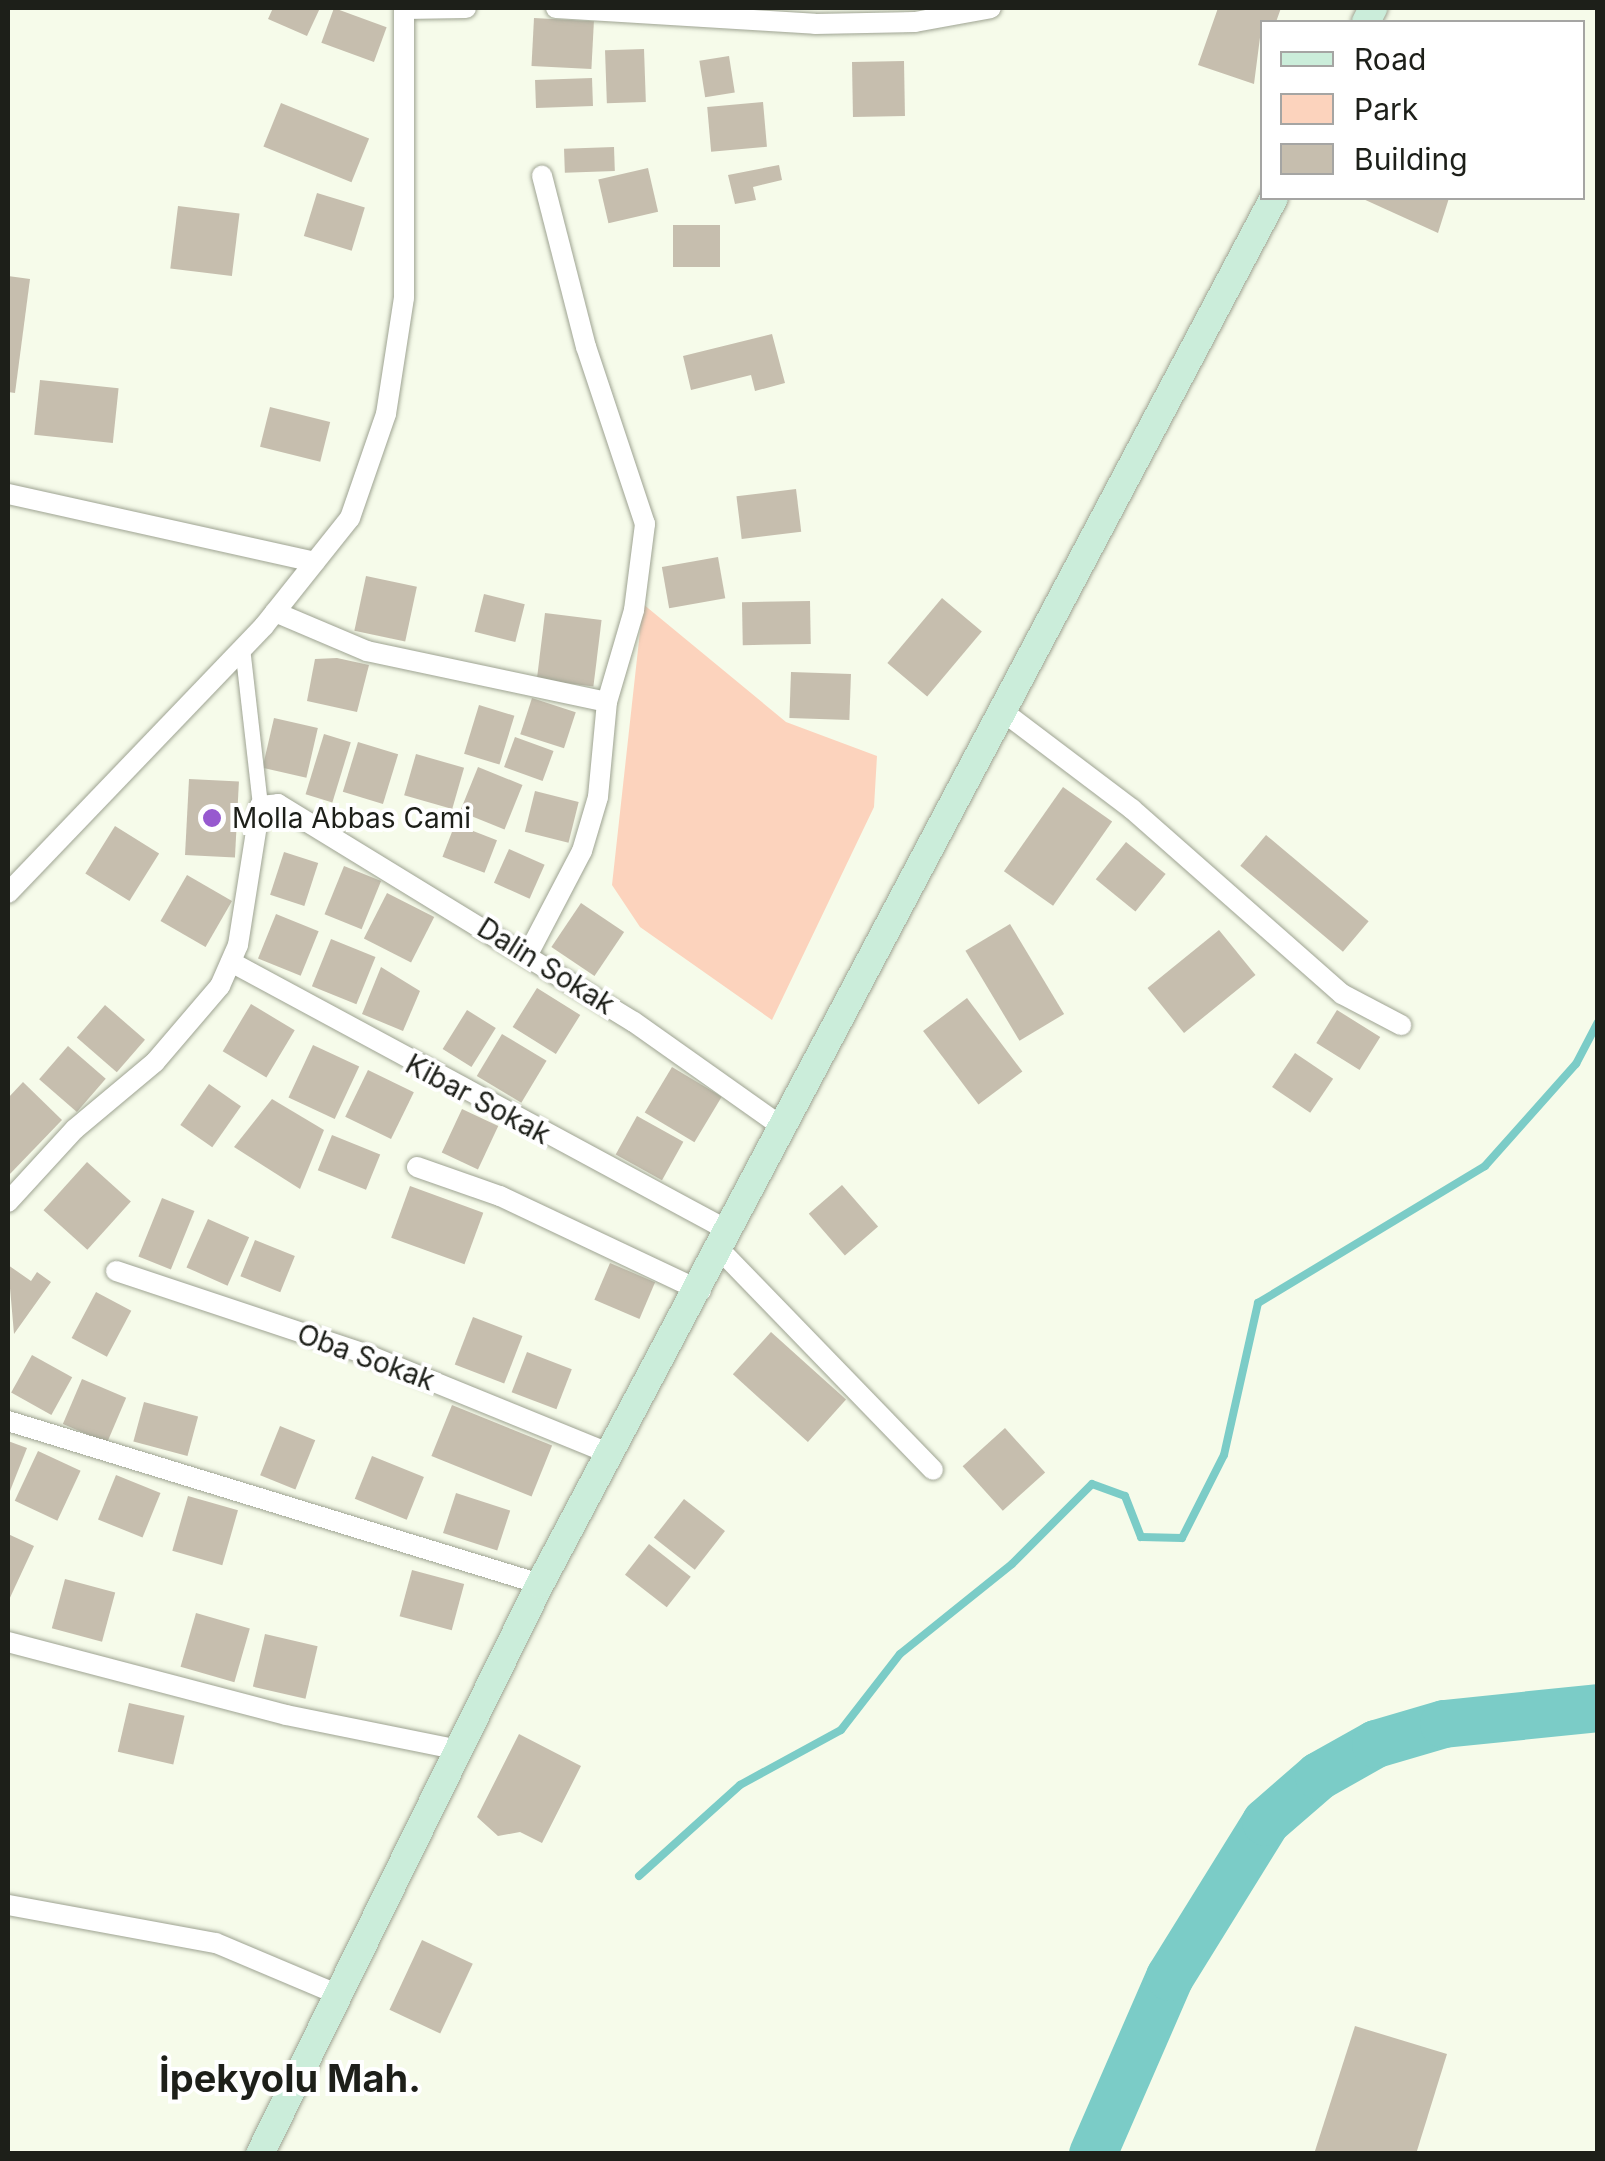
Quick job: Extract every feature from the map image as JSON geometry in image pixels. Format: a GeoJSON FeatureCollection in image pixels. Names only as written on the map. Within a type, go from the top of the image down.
{"type":"FeatureCollection","features":[{"type":"Feature","properties":{"kind":"main road"},"geometry":{"type":"LineString","coordinates":[[258,2154],[540,1584],[701,1291],[1273,200]]}},
{"type":"Feature","properties":{"kind":"street"},"geometry":{"type":"LineString","coordinates":[[8,893],[275,612],[350,518],[392,375],[404,298],[404,8],[466,8]]}},
{"type":"Feature","properties":{"kind":"street"},"geometry":{"type":"LineString","coordinates":[[556,8],[815,24],[915,22],[991,8]]}},
{"type":"Feature","properties":{"kind":"street"},"geometry":{"type":"LineString","coordinates":[[528,956],[582,851],[598,797],[607,702],[634,610],[645,524],[586,347],[542,176]]}},
{"type":"Feature","properties":{"kind":"street"},"geometry":{"type":"LineString","coordinates":[[8,494],[315,562]]}},
{"type":"Feature","properties":{"kind":"street"},"geometry":{"type":"LineString","coordinates":[[275,612],[367,651],[607,702]]}},
{"type":"Feature","properties":{"kind":"street"},"geometry":{"type":"LineString","coordinates":[[8,1202],[75,1129],[155,1062],[230,962],[260,806],[242,648]]}},
{"type":"Feature","properties":{"kind":"street"},"geometry":{"type":"LineString","coordinates":[[1005,713],[1132,810],[1342,994],[1401,1025]]}},
{"type":"Feature","properties":{"kind":"street","name":"Dalin Sokak"},"geometry":{"type":"LineString","coordinates":[[260,806],[278,804],[528,956],[785,1129]]}},
{"type":"Feature","properties":{"kind":"street","name":"Kibar Sokak"},"geometry":{"type":"LineString","coordinates":[[230,962],[725,1240],[933,1470]]}},
{"type":"Feature","properties":{"kind":"street"},"geometry":{"type":"LineString","coordinates":[[417,1167],[500,1196],[701,1291]]}},
{"type":"Feature","properties":{"kind":"street","name":"Oba Sokak"},"geometry":{"type":"LineString","coordinates":[[116,1270],[368,1355],[611,1454]]}},
{"type":"Feature","properties":{"kind":"street"},"geometry":{"type":"LineString","coordinates":[[8,1421],[540,1584]]}},
{"type":"Feature","properties":{"kind":"street"},"geometry":{"type":"LineString","coordinates":[[8,1642],[286,1715],[460,1750]]}},
{"type":"Feature","properties":{"kind":"street"},"geometry":{"type":"LineString","coordinates":[[8,1905],[216,1944],[337,1994]]}},
{"type":"Feature","properties":{"kind":"green space"},"geometry":{"type":"Polygon","coordinates":[[[643,604],[786,722],[877,756],[874,807],[772,1020],[640,927],[612,885],[643,604]]]}},
{"type":"Feature","properties":{"kind":"building"},"geometry":{"type":"Polygon","coordinates":[[[273,8],[320,8],[307,36],[268,19],[273,8]]]}},
{"type":"Feature","properties":{"kind":"building"},"geometry":{"type":"Polygon","coordinates":[[[334,8],[387,27],[374,62],[321,43],[334,8]]]}},
{"type":"Feature","properties":{"kind":"building"},"geometry":{"type":"Polygon","coordinates":[[[1218,8],[1281,8],[1277,20],[1260,20],[1254,84],[1198,65],[1218,8]]]}},
{"type":"Feature","properties":{"kind":"building"},"geometry":{"type":"Polygon","coordinates":[[[534,18],[594,21],[591,69],[531,66],[534,18]]]}},
{"type":"Feature","properties":{"kind":"building"},"geometry":{"type":"Polygon","coordinates":[[[644,49],[646,102],[607,103],[605,50],[644,49]]]}},
{"type":"Feature","properties":{"kind":"building"},"geometry":{"type":"Polygon","coordinates":[[[729,56],[735,93],[705,97],[699,61],[729,56]]]}},
{"type":"Feature","properties":{"kind":"building"},"geometry":{"type":"Polygon","coordinates":[[[904,61],[905,116],[853,117],[852,62],[904,61]]]}},
{"type":"Feature","properties":{"kind":"building"},"geometry":{"type":"Polygon","coordinates":[[[592,78],[593,106],[536,108],[535,80],[592,78]]]}},
{"type":"Feature","properties":{"kind":"building"},"geometry":{"type":"Polygon","coordinates":[[[763,102],[767,147],[711,152],[707,107],[763,102]]]}},
{"type":"Feature","properties":{"kind":"building"},"geometry":{"type":"Polygon","coordinates":[[[281,103],[369,139],[351,182],[263,147],[281,103]]]}},
{"type":"Feature","properties":{"kind":"building"},"geometry":{"type":"Polygon","coordinates":[[[614,147],[615,171],[565,173],[564,149],[614,147]]]}},
{"type":"Feature","properties":{"kind":"building"},"geometry":{"type":"Polygon","coordinates":[[[779,165],[782,180],[753,187],[756,200],[735,204],[728,175],[779,165]]]}},
{"type":"Feature","properties":{"kind":"building"},"geometry":{"type":"Polygon","coordinates":[[[648,168],[658,212],[608,223],[598,179],[648,168]]]}},
{"type":"Feature","properties":{"kind":"building"},"geometry":{"type":"Polygon","coordinates":[[[317,193],[365,208],[352,251],[304,236],[317,193]]]}},
{"type":"Feature","properties":{"kind":"building"},"geometry":{"type":"Polygon","coordinates":[[[1365,200],[1448,200],[1438,233],[1365,200]]]}},
{"type":"Feature","properties":{"kind":"building"},"geometry":{"type":"Polygon","coordinates":[[[178,206],[240,214],[232,276],[170,269],[178,206]]]}},
{"type":"Feature","properties":{"kind":"building"},"geometry":{"type":"Polygon","coordinates":[[[673,225],[720,225],[720,267],[673,267],[673,225]]]}},
{"type":"Feature","properties":{"kind":"building"},"geometry":{"type":"Polygon","coordinates":[[[8,276],[30,279],[15,393],[8,392],[8,276]]]}},
{"type":"Feature","properties":{"kind":"building"},"geometry":{"type":"Polygon","coordinates":[[[772,334],[785,383],[755,391],[751,375],[691,390],[683,356],[772,334]]]}},
{"type":"Feature","properties":{"kind":"building"},"geometry":{"type":"Polygon","coordinates":[[[40,380],[119,388],[113,443],[34,435],[40,380]]]}},
{"type":"Feature","properties":{"kind":"building"},"geometry":{"type":"Polygon","coordinates":[[[270,407],[330,422],[320,462],[260,447],[270,407]]]}},
{"type":"Feature","properties":{"kind":"building"},"geometry":{"type":"Polygon","coordinates":[[[796,489],[801,532],[742,539],[736,496],[796,489]]]}},
{"type":"Feature","properties":{"kind":"building"},"geometry":{"type":"Polygon","coordinates":[[[718,557],[725,598],[669,608],[662,567],[718,557]]]}},
{"type":"Feature","properties":{"kind":"building"},"geometry":{"type":"Polygon","coordinates":[[[366,576],[417,587],[405,642],[354,631],[366,576]]]}},
{"type":"Feature","properties":{"kind":"building"},"geometry":{"type":"Polygon","coordinates":[[[484,594],[525,604],[515,642],[475,632],[484,594]]]}},
{"type":"Feature","properties":{"kind":"building"},"geometry":{"type":"Polygon","coordinates":[[[942,598],[982,631],[927,697],[887,663],[942,598]]]}},
{"type":"Feature","properties":{"kind":"building"},"geometry":{"type":"Polygon","coordinates":[[[810,601],[811,644],[743,645],[742,602],[810,601]]]}},
{"type":"Feature","properties":{"kind":"building"},"geometry":{"type":"Polygon","coordinates":[[[545,613],[602,620],[593,686],[537,680],[545,613]]]}},
{"type":"Feature","properties":{"kind":"building"},"geometry":{"type":"Polygon","coordinates":[[[337,658],[369,665],[357,712],[307,701],[315,659],[337,658]]]}},
{"type":"Feature","properties":{"kind":"building"},"geometry":{"type":"Polygon","coordinates":[[[791,672],[851,674],[849,720],[789,718],[791,672]]]}},
{"type":"Feature","properties":{"kind":"building"},"geometry":{"type":"Polygon","coordinates":[[[532,698],[576,712],[564,748],[520,734],[532,698]]]}},
{"type":"Feature","properties":{"kind":"building"},"geometry":{"type":"Polygon","coordinates":[[[479,705],[514,716],[499,765],[464,754],[479,705]]]}},
{"type":"Feature","properties":{"kind":"building"},"geometry":{"type":"Polygon","coordinates":[[[274,718],[318,728],[306,778],[263,768],[274,718]]]}},
{"type":"Feature","properties":{"kind":"building"},"geometry":{"type":"Polygon","coordinates":[[[324,734],[351,742],[332,802],[306,794],[324,734]]]}},
{"type":"Feature","properties":{"kind":"building"},"geometry":{"type":"Polygon","coordinates":[[[515,737],[554,751],[543,781],[504,767],[515,737]]]}},
{"type":"Feature","properties":{"kind":"building"},"geometry":{"type":"Polygon","coordinates":[[[358,742],[398,754],[383,804],[343,792],[358,742]]]}},
{"type":"Feature","properties":{"kind":"building"},"geometry":{"type":"Polygon","coordinates":[[[416,754],[464,768],[452,809],[404,795],[416,754]]]}},
{"type":"Feature","properties":{"kind":"building"},"geometry":{"type":"Polygon","coordinates":[[[478,767],[523,785],[505,829],[460,812],[478,767]]]}},
{"type":"Feature","properties":{"kind":"building","name":"Molla Abbas Cami"},"geometry":{"type":"Polygon","coordinates":[[[189,779],[239,782],[235,858],[185,855],[189,779]]]}},
{"type":"Feature","properties":{"kind":"building"},"geometry":{"type":"Polygon","coordinates":[[[1063,787],[1112,821],[1053,906],[1004,871],[1063,787]]]}},
{"type":"Feature","properties":{"kind":"building"},"geometry":{"type":"Polygon","coordinates":[[[535,791],[579,802],[569,843],[525,832],[535,791]]]}},
{"type":"Feature","properties":{"kind":"building"},"geometry":{"type":"Polygon","coordinates":[[[455,824],[497,840],[484,873],[442,857],[455,824]]]}},
{"type":"Feature","properties":{"kind":"building"},"geometry":{"type":"Polygon","coordinates":[[[115,826],[159,854],[129,901],[85,873],[115,826]]]}},
{"type":"Feature","properties":{"kind":"building"},"geometry":{"type":"Polygon","coordinates":[[[1266,835],[1369,921],[1343,952],[1240,866],[1266,835]]]}},
{"type":"Feature","properties":{"kind":"building"},"geometry":{"type":"Polygon","coordinates":[[[1126,842],[1166,874],[1135,911],[1096,879],[1126,842]]]}},
{"type":"Feature","properties":{"kind":"building"},"geometry":{"type":"Polygon","coordinates":[[[509,849],[545,865],[530,899],[494,883],[509,849]]]}},
{"type":"Feature","properties":{"kind":"building"},"geometry":{"type":"Polygon","coordinates":[[[284,852],[318,863],[304,906],[270,895],[284,852]]]}},
{"type":"Feature","properties":{"kind":"building"},"geometry":{"type":"Polygon","coordinates":[[[344,866],[381,881],[362,929],[325,914],[344,866]]]}},
{"type":"Feature","properties":{"kind":"building"},"geometry":{"type":"Polygon","coordinates":[[[187,875],[232,901],[206,947],[160,921],[187,875]]]}},
{"type":"Feature","properties":{"kind":"building"},"geometry":{"type":"Polygon","coordinates":[[[387,893],[434,917],[411,963],[364,938],[387,893]]]}},
{"type":"Feature","properties":{"kind":"building"},"geometry":{"type":"Polygon","coordinates":[[[581,903],[624,932],[594,976],[551,947],[581,903]]]}},
{"type":"Feature","properties":{"kind":"building"},"geometry":{"type":"Polygon","coordinates":[[[276,914],[319,931],[301,976],[258,959],[276,914]]]}},
{"type":"Feature","properties":{"kind":"building"},"geometry":{"type":"Polygon","coordinates":[[[1010,924],[1064,1014],[1020,1041],[965,951],[1010,924]]]}},
{"type":"Feature","properties":{"kind":"building"},"geometry":{"type":"Polygon","coordinates":[[[1219,930],[1256,975],[1184,1033],[1148,988],[1219,930]]]}},
{"type":"Feature","properties":{"kind":"building"},"geometry":{"type":"Polygon","coordinates":[[[331,939],[376,957],[356,1004],[312,986],[331,939]]]}},
{"type":"Feature","properties":{"kind":"building"},"geometry":{"type":"Polygon","coordinates":[[[381,967],[420,991],[403,1031],[362,1014],[381,967]]]}},
{"type":"Feature","properties":{"kind":"building"},"geometry":{"type":"Polygon","coordinates":[[[537,988],[580,1015],[556,1054],[513,1027],[537,988]]]}},
{"type":"Feature","properties":{"kind":"building"},"geometry":{"type":"Polygon","coordinates":[[[967,998],[1022,1071],[978,1105],[923,1031],[967,998]]]}},
{"type":"Feature","properties":{"kind":"building"},"geometry":{"type":"Polygon","coordinates":[[[251,1004],[295,1030],[266,1077],[223,1051],[251,1004]]]}},
{"type":"Feature","properties":{"kind":"building"},"geometry":{"type":"Polygon","coordinates":[[[105,1005],[145,1040],[117,1072],[77,1037],[105,1005]]]}},
{"type":"Feature","properties":{"kind":"building"},"geometry":{"type":"Polygon","coordinates":[[[467,1010],[496,1028],[471,1067],[443,1049],[467,1010]]]}},
{"type":"Feature","properties":{"kind":"building"},"geometry":{"type":"Polygon","coordinates":[[[1337,1010],[1380,1037],[1360,1070],[1316,1043],[1337,1010]]]}},
{"type":"Feature","properties":{"kind":"building"},"geometry":{"type":"Polygon","coordinates":[[[502,1034],[547,1061],[521,1103],[477,1076],[502,1034]]]}},
{"type":"Feature","properties":{"kind":"building"},"geometry":{"type":"Polygon","coordinates":[[[313,1045],[359,1067],[335,1119],[288,1098],[313,1045]]]}},
{"type":"Feature","properties":{"kind":"building"},"geometry":{"type":"Polygon","coordinates":[[[68,1046],[106,1079],[77,1112],[39,1079],[68,1046]]]}},
{"type":"Feature","properties":{"kind":"building"},"geometry":{"type":"Polygon","coordinates":[[[1295,1053],[1333,1079],[1310,1113],[1272,1087],[1295,1053]]]}},
{"type":"Feature","properties":{"kind":"building"},"geometry":{"type":"Polygon","coordinates":[[[672,1067],[722,1097],[694,1142],[645,1112],[672,1067]]]}},
{"type":"Feature","properties":{"kind":"building"},"geometry":{"type":"Polygon","coordinates":[[[368,1070],[414,1092],[391,1139],[345,1117],[368,1070]]]}},
{"type":"Feature","properties":{"kind":"building"},"geometry":{"type":"Polygon","coordinates":[[[23,1082],[62,1120],[8,1176],[8,1098],[23,1082]]]}},
{"type":"Feature","properties":{"kind":"building"},"geometry":{"type":"Polygon","coordinates":[[[209,1084],[241,1106],[212,1147],[180,1125],[209,1084]]]}},
{"type":"Feature","properties":{"kind":"building"},"geometry":{"type":"Polygon","coordinates":[[[272,1099],[324,1130],[300,1189],[234,1147],[272,1099]]]}},
{"type":"Feature","properties":{"kind":"building"},"geometry":{"type":"Polygon","coordinates":[[[462,1109],[498,1126],[478,1169],[442,1153],[462,1109]]]}},
{"type":"Feature","properties":{"kind":"building"},"geometry":{"type":"Polygon","coordinates":[[[637,1116],[683,1142],[662,1180],[616,1154],[637,1116]]]}},
{"type":"Feature","properties":{"kind":"building"},"geometry":{"type":"Polygon","coordinates":[[[332,1135],[380,1154],[366,1190],[318,1170],[332,1135]]]}},
{"type":"Feature","properties":{"kind":"building"},"geometry":{"type":"Polygon","coordinates":[[[87,1162],[131,1201],[87,1250],[44,1210],[87,1162]]]}},
{"type":"Feature","properties":{"kind":"building"},"geometry":{"type":"Polygon","coordinates":[[[842,1185],[878,1227],[845,1255],[809,1214],[842,1185]]]}},
{"type":"Feature","properties":{"kind":"building"},"geometry":{"type":"Polygon","coordinates":[[[410,1186],[483,1213],[464,1264],[391,1238],[410,1186]]]}},
{"type":"Feature","properties":{"kind":"building"},"geometry":{"type":"Polygon","coordinates":[[[162,1198],[194,1211],[171,1270],[138,1256],[162,1198]]]}},
{"type":"Feature","properties":{"kind":"building"},"geometry":{"type":"Polygon","coordinates":[[[208,1219],[249,1237],[228,1286],[186,1267],[208,1219]]]}},
{"type":"Feature","properties":{"kind":"building"},"geometry":{"type":"Polygon","coordinates":[[[255,1240],[295,1256],[280,1292],[240,1276],[255,1240]]]}},
{"type":"Feature","properties":{"kind":"building"},"geometry":{"type":"Polygon","coordinates":[[[610,1263],[655,1282],[639,1319],[594,1300],[610,1263]]]}},
{"type":"Feature","properties":{"kind":"building"},"geometry":{"type":"Polygon","coordinates":[[[8,1265],[31,1281],[37,1272],[51,1282],[14,1334],[8,1265]]]}},
{"type":"Feature","properties":{"kind":"building"},"geometry":{"type":"Polygon","coordinates":[[[96,1292],[131,1311],[107,1357],[72,1338],[96,1292]]]}},
{"type":"Feature","properties":{"kind":"building"},"geometry":{"type":"Polygon","coordinates":[[[473,1317],[522,1336],[504,1384],[455,1365],[473,1317]]]}},
{"type":"Feature","properties":{"kind":"building"},"geometry":{"type":"Polygon","coordinates":[[[771,1332],[846,1400],[808,1442],[733,1374],[771,1332]]]}},
{"type":"Feature","properties":{"kind":"building"},"geometry":{"type":"Polygon","coordinates":[[[527,1352],[572,1369],[556,1409],[512,1392],[527,1352]]]}},
{"type":"Feature","properties":{"kind":"building"},"geometry":{"type":"Polygon","coordinates":[[[32,1355],[72,1377],[51,1415],[11,1393],[32,1355]]]}},
{"type":"Feature","properties":{"kind":"building"},"geometry":{"type":"Polygon","coordinates":[[[82,1379],[126,1398],[107,1443],[63,1424],[82,1379]]]}},
{"type":"Feature","properties":{"kind":"building"},"geometry":{"type":"Polygon","coordinates":[[[144,1402],[198,1416],[187,1456],[133,1442],[144,1402]]]}},
{"type":"Feature","properties":{"kind":"building"},"geometry":{"type":"Polygon","coordinates":[[[452,1405],[552,1445],[532,1496],[431,1456],[452,1405]]]}},
{"type":"Feature","properties":{"kind":"building"},"geometry":{"type":"Polygon","coordinates":[[[280,1426],[315,1440],[295,1489],[260,1475],[280,1426]]]}},
{"type":"Feature","properties":{"kind":"building"},"geometry":{"type":"Polygon","coordinates":[[[1005,1428],[1045,1473],[1003,1511],[963,1466],[1005,1428]]]}},
{"type":"Feature","properties":{"kind":"building"},"geometry":{"type":"Polygon","coordinates":[[[8,1441],[27,1448],[8,1496],[8,1441]]]}},
{"type":"Feature","properties":{"kind":"building"},"geometry":{"type":"Polygon","coordinates":[[[38,1451],[81,1471],[57,1521],[15,1501],[38,1451]]]}},
{"type":"Feature","properties":{"kind":"building"},"geometry":{"type":"Polygon","coordinates":[[[372,1456],[424,1477],[407,1520],[355,1499],[372,1456]]]}},
{"type":"Feature","properties":{"kind":"building"},"geometry":{"type":"Polygon","coordinates":[[[116,1475],[161,1493],[143,1537],[98,1520],[116,1475]]]}},
{"type":"Feature","properties":{"kind":"building"},"geometry":{"type":"Polygon","coordinates":[[[456,1493],[510,1511],[497,1551],[443,1533],[456,1493]]]}},
{"type":"Feature","properties":{"kind":"building"},"geometry":{"type":"Polygon","coordinates":[[[188,1496],[238,1510],[222,1565],[172,1551],[188,1496]]]}},
{"type":"Feature","properties":{"kind":"building"},"geometry":{"type":"Polygon","coordinates":[[[684,1499],[725,1531],[695,1570],[654,1538],[684,1499]]]}},
{"type":"Feature","properties":{"kind":"building"},"geometry":{"type":"Polygon","coordinates":[[[8,1534],[34,1546],[8,1602],[8,1534]]]}},
{"type":"Feature","properties":{"kind":"building"},"geometry":{"type":"Polygon","coordinates":[[[649,1544],[691,1577],[667,1607],[625,1575],[649,1544]]]}},
{"type":"Feature","properties":{"kind":"building"},"geometry":{"type":"Polygon","coordinates":[[[412,1570],[464,1584],[452,1630],[400,1616],[412,1570]]]}},
{"type":"Feature","properties":{"kind":"building"},"geometry":{"type":"Polygon","coordinates":[[[65,1579],[115,1592],[102,1642],[52,1628],[65,1579]]]}},
{"type":"Feature","properties":{"kind":"building"},"geometry":{"type":"Polygon","coordinates":[[[196,1613],[250,1628],[234,1682],[181,1667],[196,1613]]]}},
{"type":"Feature","properties":{"kind":"building"},"geometry":{"type":"Polygon","coordinates":[[[265,1634],[318,1646],[305,1699],[253,1687],[265,1634]]]}},
{"type":"Feature","properties":{"kind":"building"},"geometry":{"type":"Polygon","coordinates":[[[129,1703],[185,1716],[173,1765],[118,1752],[129,1703]]]}},
{"type":"Feature","properties":{"kind":"building"},"geometry":{"type":"Polygon","coordinates":[[[519,1734],[581,1766],[542,1843],[520,1832],[498,1836],[477,1817],[519,1734]]]}},
{"type":"Feature","properties":{"kind":"building"},"geometry":{"type":"Polygon","coordinates":[[[422,1940],[473,1964],[440,2033],[389,2010],[422,1940]]]}},
{"type":"Feature","properties":{"kind":"building"},"geometry":{"type":"Polygon","coordinates":[[[1355,2026],[1447,2054],[1416,2154],[1314,2154],[1355,2026]]]}},
{"type":"Feature","properties":{"kind":"waterway"},"geometry":{"type":"LineString","coordinates":[[639,1876],[740,1785],[841,1730],[900,1654],[1012,1564],[1092,1484],[1125,1496],[1141,1537],[1182,1538],[1224,1455],[1258,1303],[1485,1166],[1576,1064],[1598,1022]]}},
{"type":"Feature","properties":{"kind":"waterway"},"geometry":{"type":"LineString","coordinates":[[1093,2154],[1170,1977],[1266,1822],[1319,1776],[1376,1744],[1444,1724],[1598,1708]]}},
{"type":"Feature","properties":{"kind":"place","name":"Molla Abbas Cami"},"geometry":{"type":"Point","coordinates":[212,818]}},
{"type":"Feature","properties":{"kind":"district","name":"İpekyolu Mah."},"geometry":{"type":"Point","coordinates":[290,2079]}}]}
